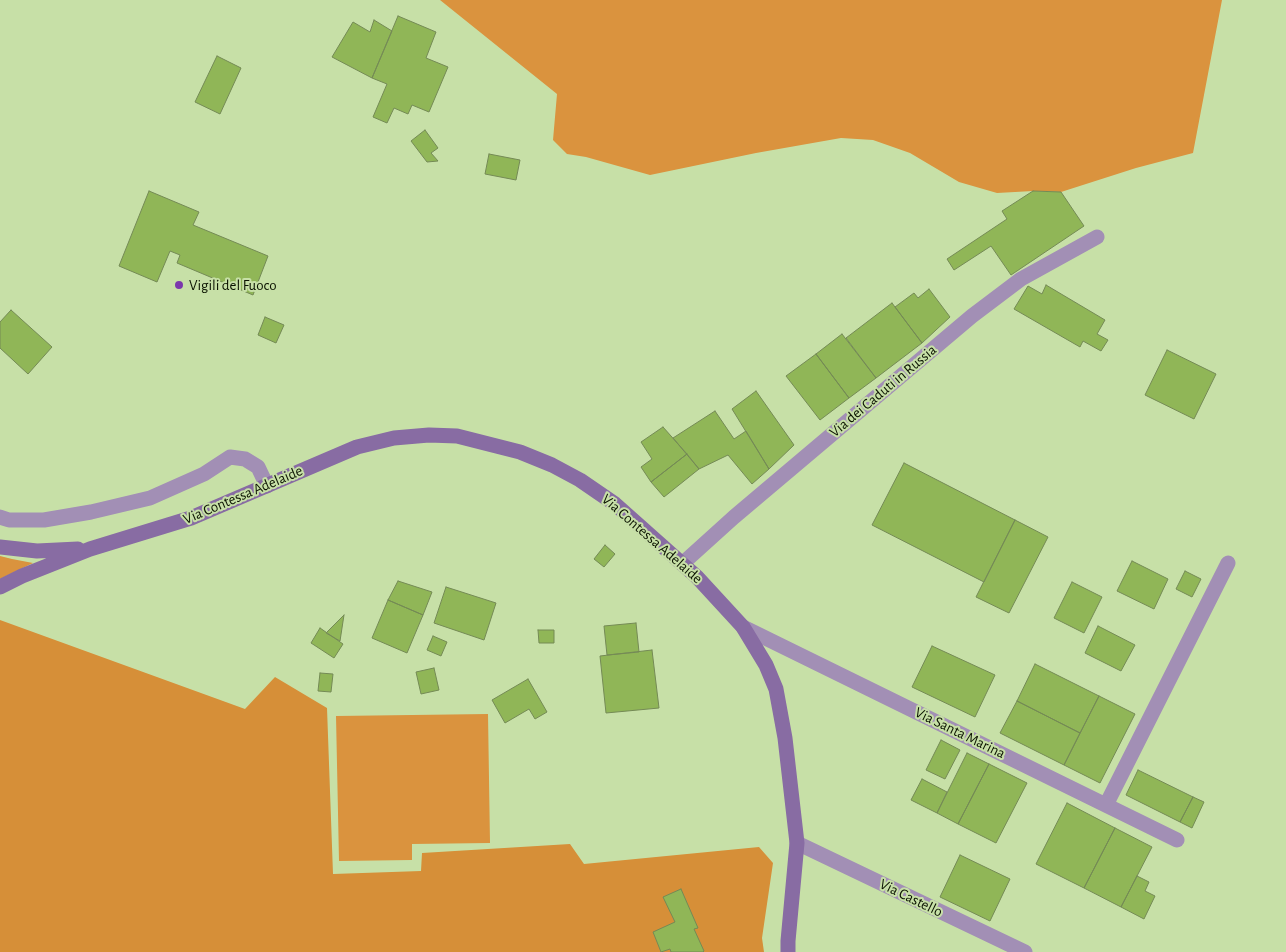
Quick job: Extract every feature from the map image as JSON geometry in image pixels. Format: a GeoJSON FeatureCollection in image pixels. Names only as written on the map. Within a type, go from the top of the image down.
{"type":"FeatureCollection","features":[{"type":"Feature","properties":{"kind":"street","name":"Via dei Caduti in Russia"},"geometry":{"type":"LineString","coordinates":[[682,564],[734,517],[972,316],[1021,279],[1097,237]]}},
{"type":"Feature","properties":{"kind":"street","name":"Via Contessa Adelaide"},"geometry":{"type":"LineString","coordinates":[[90,549],[191,518],[357,447],[394,438],[429,435],[458,436],[520,452],[552,465],[580,480],[615,504],[697,577],[743,627],[766,665],[776,689],[785,738],[797,843],[788,952]]}},
{"type":"Feature","properties":{"kind":"street"},"geometry":{"type":"LineString","coordinates":[[0,517],[9,520],[44,520],[91,512],[150,498],[204,474],[230,457],[245,458],[258,467],[267,486]]}},
{"type":"Feature","properties":{"kind":"street"},"geometry":{"type":"LineString","coordinates":[[0,547],[37,551],[90,549]]}},
{"type":"Feature","properties":{"kind":"street"},"geometry":{"type":"LineString","coordinates":[[0,587],[22,576],[90,549]]}},
{"type":"Feature","properties":{"kind":"street"},"geometry":{"type":"LineString","coordinates":[[1106,805],[1228,563]]}},
{"type":"Feature","properties":{"kind":"street","name":"Via Santa Marina"},"geometry":{"type":"LineString","coordinates":[[743,627],[1177,840]]}},
{"type":"Feature","properties":{"kind":"street","name":"Via Castello"},"geometry":{"type":"LineString","coordinates":[[797,843],[1024,952]]}},
{"type":"Feature","properties":{"kind":"shaded area"},"geometry":{"type":"Polygon","coordinates":[[[440,0],[1222,0],[1193,153],[1136,168],[1061,192],[997,193],[959,182],[910,153],[873,140],[841,138],[650,175],[586,157],[567,154],[553,140],[557,94],[440,0]]]}},
{"type":"Feature","properties":{"kind":"shaded area"},"geometry":{"type":"Polygon","coordinates":[[[0,556],[12,559],[33,563],[0,579],[0,556]]]}},
{"type":"Feature","properties":{"kind":"shaded area"},"geometry":{"type":"Polygon","coordinates":[[[0,620],[245,709],[275,677],[327,708],[333,874],[421,871],[422,853],[570,844],[584,864],[759,847],[773,863],[762,938],[764,952],[0,952],[0,620]]]}},
{"type":"Feature","properties":{"kind":"shaded area"},"geometry":{"type":"Polygon","coordinates":[[[488,714],[490,843],[412,844],[412,860],[339,861],[336,716],[488,714]]]}},
{"type":"Feature","properties":{"kind":"building"},"geometry":{"type":"Polygon","coordinates":[[[398,16],[436,32],[426,58],[448,67],[429,112],[412,105],[408,114],[394,108],[387,123],[373,117],[387,84],[372,78],[398,16]]]}},
{"type":"Feature","properties":{"kind":"building"},"geometry":{"type":"Polygon","coordinates":[[[374,20],[392,31],[372,78],[332,57],[353,22],[370,32],[374,20]]]}},
{"type":"Feature","properties":{"kind":"building"},"geometry":{"type":"Polygon","coordinates":[[[217,56],[241,68],[220,114],[195,102],[217,56]]]}},
{"type":"Feature","properties":{"kind":"building"},"geometry":{"type":"Polygon","coordinates":[[[425,130],[438,148],[431,153],[438,161],[427,162],[411,141],[425,130]]]}},
{"type":"Feature","properties":{"kind":"building"},"geometry":{"type":"Polygon","coordinates":[[[489,154],[520,160],[516,180],[485,174],[489,154]]]}},
{"type":"Feature","properties":{"kind":"building"},"geometry":{"type":"Polygon","coordinates":[[[149,191],[199,212],[193,225],[268,256],[253,295],[177,263],[180,255],[170,251],[157,282],[119,266],[149,191]]]}},
{"type":"Feature","properties":{"kind":"building"},"geometry":{"type":"Polygon","coordinates":[[[1033,191],[1061,192],[1084,226],[1011,275],[991,246],[954,270],[947,259],[1007,219],[1002,211],[1033,191]]]}},
{"type":"Feature","properties":{"kind":"building"},"geometry":{"type":"Polygon","coordinates":[[[1046,285],[1105,320],[1097,334],[1108,340],[1101,351],[1083,341],[1080,347],[1014,309],[1028,286],[1042,294],[1046,285]]]}},
{"type":"Feature","properties":{"kind":"building"},"geometry":{"type":"Polygon","coordinates":[[[929,289],[950,317],[922,343],[895,307],[914,293],[918,298],[929,289]]]}},
{"type":"Feature","properties":{"kind":"building"},"geometry":{"type":"Polygon","coordinates":[[[892,303],[922,343],[876,378],[846,338],[892,303]]]}},
{"type":"Feature","properties":{"kind":"building"},"geometry":{"type":"Polygon","coordinates":[[[11,310],[52,347],[28,374],[0,348],[0,322],[11,310]]]}},
{"type":"Feature","properties":{"kind":"building"},"geometry":{"type":"Polygon","coordinates":[[[265,317],[284,325],[276,343],[258,335],[265,317]]]}},
{"type":"Feature","properties":{"kind":"building"},"geometry":{"type":"Polygon","coordinates":[[[842,334],[876,378],[849,398],[816,354],[842,334]]]}},
{"type":"Feature","properties":{"kind":"building"},"geometry":{"type":"Polygon","coordinates":[[[1167,350],[1216,374],[1194,419],[1145,395],[1167,350]]]}},
{"type":"Feature","properties":{"kind":"building"},"geometry":{"type":"Polygon","coordinates":[[[816,354],[849,398],[820,420],[786,376],[816,354]]]}},
{"type":"Feature","properties":{"kind":"building"},"geometry":{"type":"Polygon","coordinates":[[[756,391],[794,445],[769,469],[732,409],[756,391]]]}},
{"type":"Feature","properties":{"kind":"building"},"geometry":{"type":"Polygon","coordinates":[[[715,411],[734,439],[746,431],[769,469],[752,484],[728,455],[699,469],[673,438],[715,411]]]}},
{"type":"Feature","properties":{"kind":"building"},"geometry":{"type":"Polygon","coordinates":[[[663,427],[687,454],[651,482],[641,467],[652,459],[641,442],[663,427]]]}},
{"type":"Feature","properties":{"kind":"building"},"geometry":{"type":"Polygon","coordinates":[[[687,454],[699,469],[664,497],[651,482],[687,454]]]}},
{"type":"Feature","properties":{"kind":"building"},"geometry":{"type":"Polygon","coordinates":[[[904,463],[1015,520],[984,582],[872,525],[904,463]]]}},
{"type":"Feature","properties":{"kind":"building"},"geometry":{"type":"Polygon","coordinates":[[[1015,520],[1048,537],[1009,613],[976,597],[1015,520]]]}},
{"type":"Feature","properties":{"kind":"building"},"geometry":{"type":"Polygon","coordinates":[[[605,545],[615,554],[604,567],[594,559],[605,545]]]}},
{"type":"Feature","properties":{"kind":"building"},"geometry":{"type":"Polygon","coordinates":[[[1132,561],[1168,579],[1154,609],[1117,591],[1132,561]]]}},
{"type":"Feature","properties":{"kind":"building"},"geometry":{"type":"Polygon","coordinates":[[[1185,571],[1201,579],[1192,597],[1176,589],[1185,571]]]}},
{"type":"Feature","properties":{"kind":"building"},"geometry":{"type":"Polygon","coordinates":[[[398,581],[432,592],[423,615],[388,600],[398,581]]]}},
{"type":"Feature","properties":{"kind":"building"},"geometry":{"type":"Polygon","coordinates":[[[1072,582],[1102,597],[1084,633],[1054,618],[1072,582]]]}},
{"type":"Feature","properties":{"kind":"building"},"geometry":{"type":"Polygon","coordinates":[[[446,587],[496,603],[484,640],[434,623],[446,587]]]}},
{"type":"Feature","properties":{"kind":"building"},"geometry":{"type":"Polygon","coordinates":[[[388,600],[423,615],[407,653],[372,638],[388,600]]]}},
{"type":"Feature","properties":{"kind":"building"},"geometry":{"type":"Polygon","coordinates":[[[344,615],[340,641],[326,633],[344,615]]]}},
{"type":"Feature","properties":{"kind":"building"},"geometry":{"type":"Polygon","coordinates":[[[636,623],[639,652],[607,655],[604,626],[636,623]]]}},
{"type":"Feature","properties":{"kind":"building"},"geometry":{"type":"Polygon","coordinates":[[[1098,626],[1135,645],[1121,671],[1085,653],[1098,626]]]}},
{"type":"Feature","properties":{"kind":"building"},"geometry":{"type":"Polygon","coordinates":[[[320,628],[343,644],[334,658],[311,643],[320,628]]]}},
{"type":"Feature","properties":{"kind":"building"},"geometry":{"type":"Polygon","coordinates":[[[538,630],[554,630],[554,643],[539,643],[538,630]]]}},
{"type":"Feature","properties":{"kind":"building"},"geometry":{"type":"Polygon","coordinates":[[[433,636],[447,642],[441,656],[427,650],[433,636]]]}},
{"type":"Feature","properties":{"kind":"building"},"geometry":{"type":"Polygon","coordinates":[[[932,646],[995,675],[975,717],[912,687],[932,646]]]}},
{"type":"Feature","properties":{"kind":"building"},"geometry":{"type":"Polygon","coordinates":[[[652,650],[659,708],[606,713],[600,656],[652,650]]]}},
{"type":"Feature","properties":{"kind":"building"},"geometry":{"type":"Polygon","coordinates":[[[1035,664],[1099,696],[1080,733],[1017,701],[1035,664]]]}},
{"type":"Feature","properties":{"kind":"building"},"geometry":{"type":"Polygon","coordinates":[[[434,668],[439,690],[421,694],[416,672],[434,668]]]}},
{"type":"Feature","properties":{"kind":"building"},"geometry":{"type":"Polygon","coordinates":[[[320,673],[333,674],[331,692],[318,691],[320,673]]]}},
{"type":"Feature","properties":{"kind":"building"},"geometry":{"type":"Polygon","coordinates":[[[528,679],[547,712],[535,719],[529,709],[505,723],[492,700],[528,679]]]}},
{"type":"Feature","properties":{"kind":"building"},"geometry":{"type":"Polygon","coordinates":[[[1099,696],[1135,714],[1100,783],[1064,765],[1099,696]]]}},
{"type":"Feature","properties":{"kind":"building"},"geometry":{"type":"Polygon","coordinates":[[[1017,701],[1080,733],[1064,765],[1000,733],[1017,701]]]}},
{"type":"Feature","properties":{"kind":"building"},"geometry":{"type":"Polygon","coordinates":[[[941,740],[960,750],[945,779],[926,770],[941,740]]]}},
{"type":"Feature","properties":{"kind":"building"},"geometry":{"type":"Polygon","coordinates":[[[967,753],[989,764],[958,824],[937,813],[967,753]]]}},
{"type":"Feature","properties":{"kind":"building"},"geometry":{"type":"Polygon","coordinates":[[[989,764],[1027,783],[996,843],[958,824],[989,764]]]}},
{"type":"Feature","properties":{"kind":"building"},"geometry":{"type":"Polygon","coordinates":[[[1138,770],[1193,797],[1180,822],[1126,795],[1138,770]]]}},
{"type":"Feature","properties":{"kind":"building"},"geometry":{"type":"Polygon","coordinates":[[[922,779],[947,792],[937,813],[911,800],[922,779]]]}},
{"type":"Feature","properties":{"kind":"building"},"geometry":{"type":"Polygon","coordinates":[[[1193,797],[1204,802],[1192,828],[1180,822],[1193,797]]]}},
{"type":"Feature","properties":{"kind":"building"},"geometry":{"type":"Polygon","coordinates":[[[1067,803],[1115,828],[1084,888],[1036,864],[1067,803]]]}},
{"type":"Feature","properties":{"kind":"building"},"geometry":{"type":"Polygon","coordinates":[[[1115,828],[1152,847],[1121,907],[1084,888],[1115,828]]]}},
{"type":"Feature","properties":{"kind":"building"},"geometry":{"type":"Polygon","coordinates":[[[960,855],[1010,879],[990,921],[940,897],[960,855]]]}},
{"type":"Feature","properties":{"kind":"building"},"geometry":{"type":"Polygon","coordinates":[[[1137,876],[1149,882],[1145,891],[1155,896],[1144,919],[1121,907],[1137,876]]]}},
{"type":"Feature","properties":{"kind":"building"},"geometry":{"type":"Polygon","coordinates":[[[681,889],[698,928],[694,929],[703,952],[671,952],[670,949],[661,952],[653,932],[675,922],[663,897],[681,889]]]}},
{"type":"Feature","properties":{"kind":"place","name":"Vigili del Fuoco"},"geometry":{"type":"Point","coordinates":[179,285]}}]}
